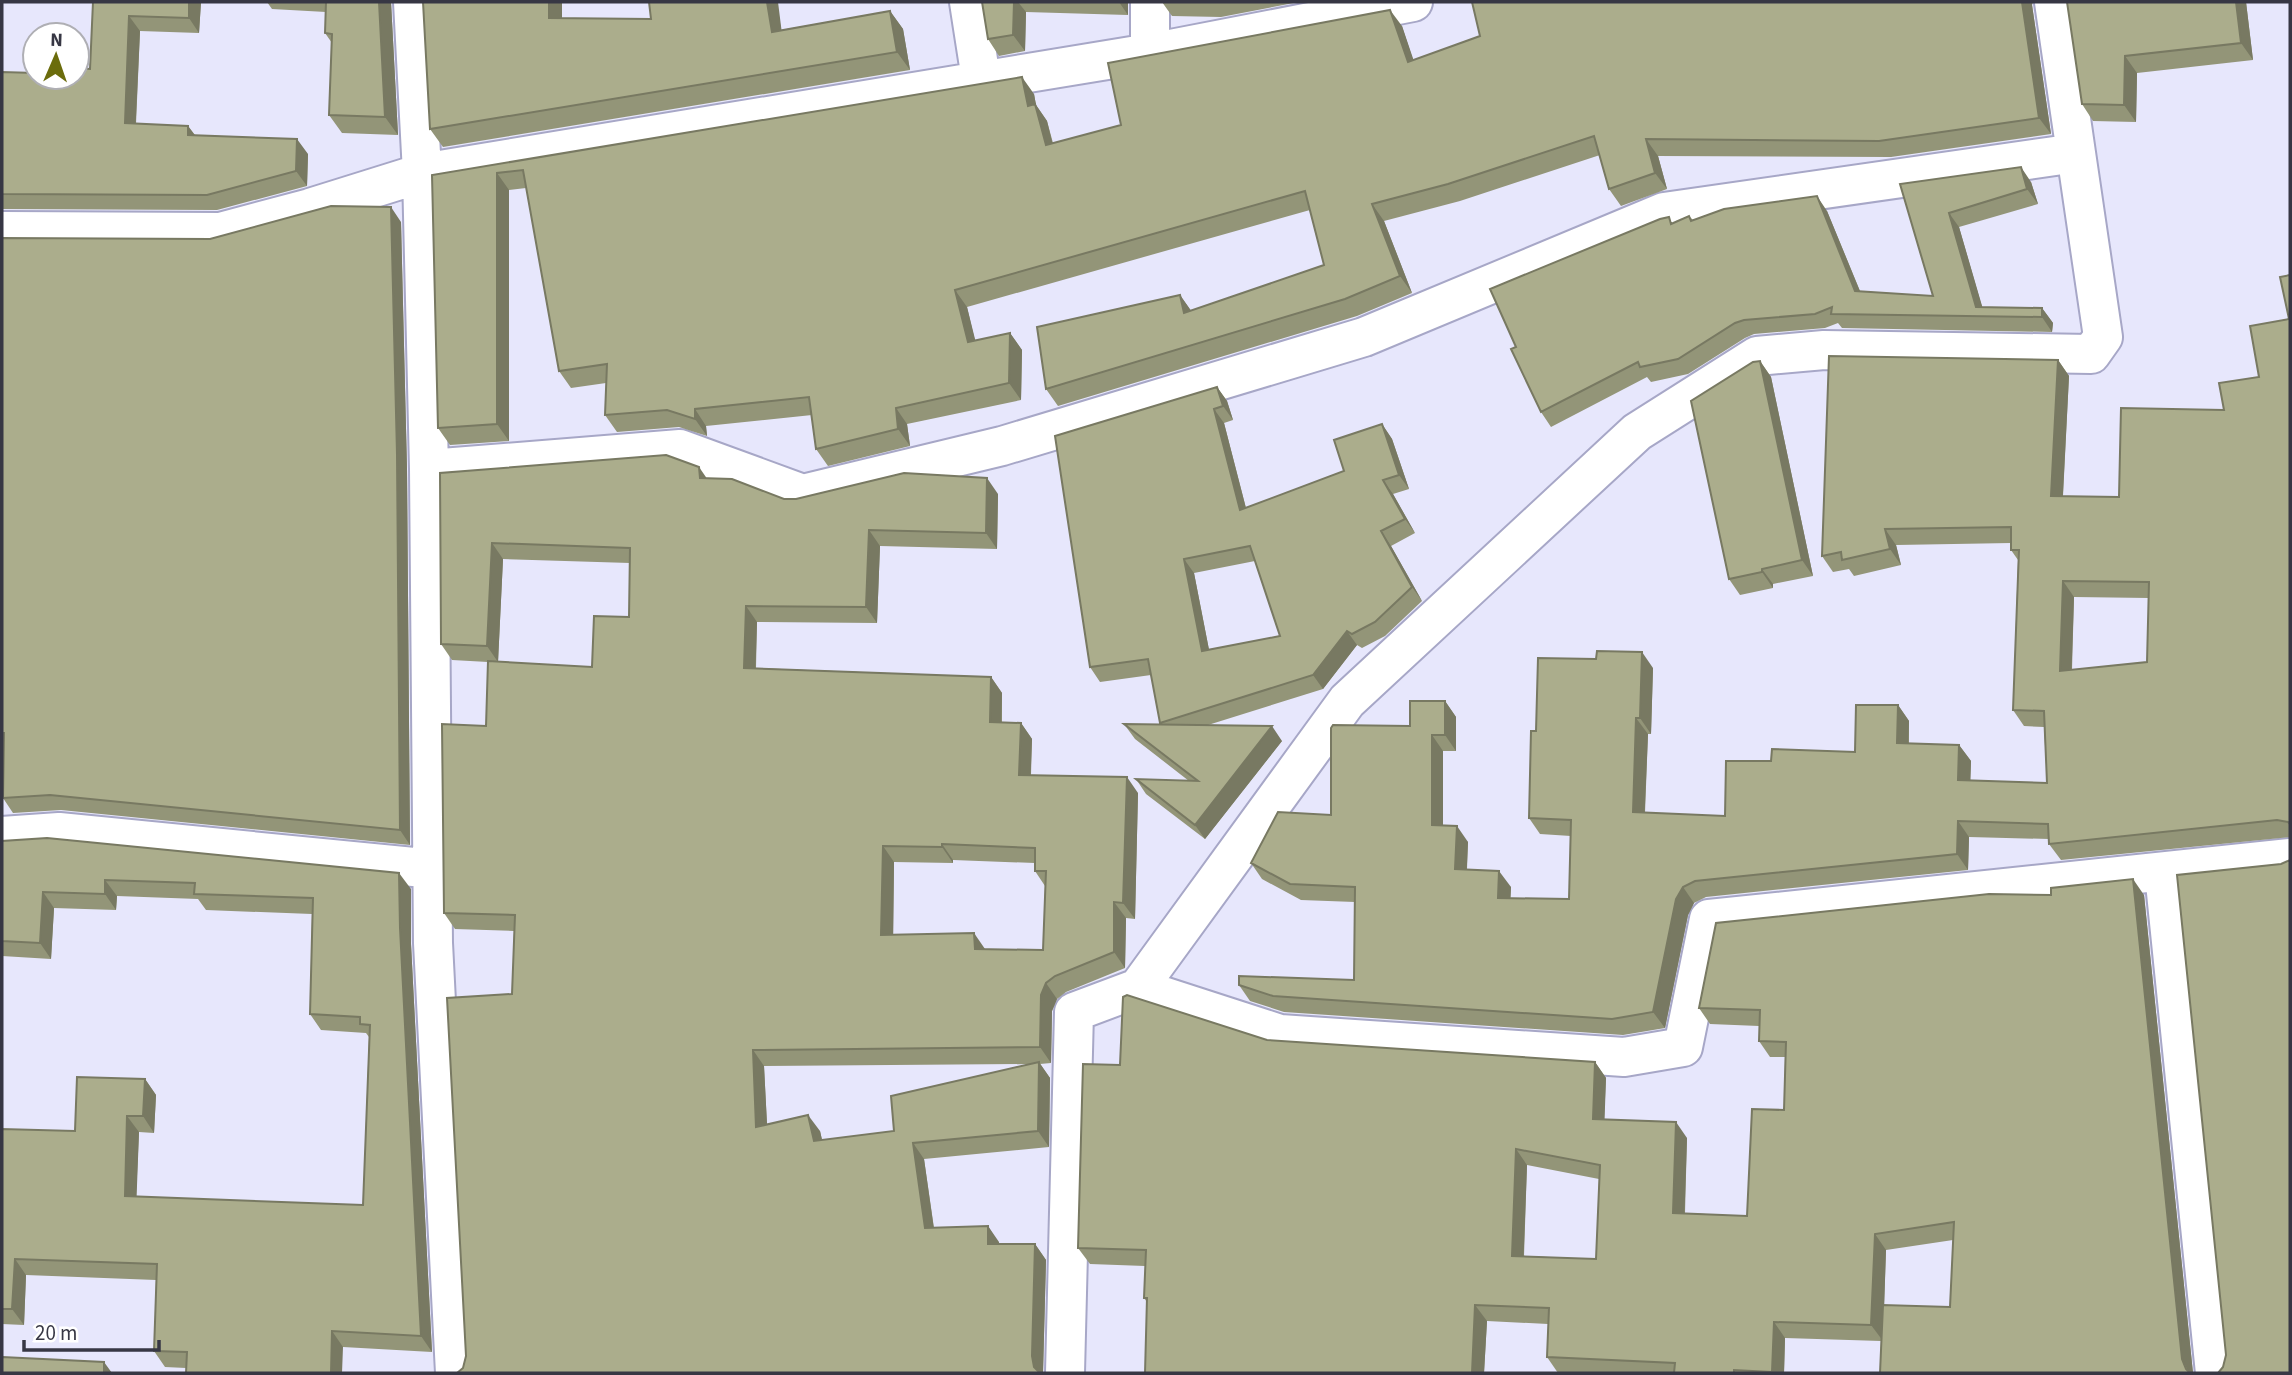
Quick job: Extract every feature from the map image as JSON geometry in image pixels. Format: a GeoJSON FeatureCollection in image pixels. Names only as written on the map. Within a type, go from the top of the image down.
{"type":"FeatureCollection","features":[{"type":"Feature","properties":{"kind":"street"},"geometry":{"type":"LineString","coordinates":[[413,2],[422,173],[429,469],[433,943],[455,1373]]}},
{"type":"Feature","properties":{"kind":"street"},"geometry":{"type":"LineString","coordinates":[[969,2],[981,79]]}},
{"type":"Feature","properties":{"kind":"street"},"geometry":{"type":"LineString","coordinates":[[1150,2],[1150,53]]}},
{"type":"Feature","properties":{"kind":"street"},"geometry":{"type":"LineString","coordinates":[[2,230],[220,232],[310,208],[422,173],[1150,53],[1413,2]]}},
{"type":"Feature","properties":{"kind":"street"},"geometry":{"type":"LineString","coordinates":[[1065,1373],[1074,1012],[1138,988],[1348,701],[1637,432],[1756,356],[1824,350],[2091,354],[2102,337],[2054,2]]}},
{"type":"Feature","properties":{"kind":"street"},"geometry":{"type":"LineString","coordinates":[[429,469],[680,449],[803,495],[1002,446],[1364,337],[1664,212],[2076,153]]}},
{"type":"Feature","properties":{"kind":"street"},"geometry":{"type":"LineString","coordinates":[[2,836],[60,832],[434,869]]}},
{"type":"Feature","properties":{"kind":"street"},"geometry":{"type":"LineString","coordinates":[[1138,988],[1280,1034],[1624,1057],[1683,1047],[1709,919],[2290,858]]}},
{"type":"Feature","properties":{"kind":"street"},"geometry":{"type":"LineString","coordinates":[[2164,873],[2216,1373]]}},
{"type":"Feature","properties":{"kind":"building"},"geometry":{"type":"Polygon","coordinates":[[[93,2],[189,2],[189,18],[129,16],[125,123],[188,126],[188,135],[297,139],[296,171],[207,195],[2,194],[2,72],[21,73],[21,91],[91,91],[93,2]]]}},
{"type":"Feature","properties":{"kind":"building"},"geometry":{"type":"Polygon","coordinates":[[[326,2],[379,2],[385,117],[329,115],[332,34],[325,33],[326,2]]]}},
{"type":"Feature","properties":{"kind":"building"},"geometry":{"type":"Polygon","coordinates":[[[423,2],[549,2],[549,18],[651,19],[649,2],[767,2],[772,32],[890,11],[897,52],[430,129],[423,2]]]}},
{"type":"Feature","properties":{"kind":"building"},"geometry":{"type":"Polygon","coordinates":[[[982,2],[1014,2],[1013,35],[988,39],[982,2]]]}},
{"type":"Feature","properties":{"kind":"building"},"geometry":{"type":"Polygon","coordinates":[[[1472,2],[2022,2],[2039,118],[1879,141],[1646,139],[1655,173],[1609,189],[1594,136],[1448,184],[1372,204],[1400,276],[1345,299],[1046,389],[1037,327],[1180,295],[1184,313],[1324,265],[1305,191],[955,290],[968,342],[1010,333],[1009,383],[896,408],[898,429],[816,449],[809,397],[695,409],[695,419],[667,410],[605,415],[607,364],[559,371],[523,170],[497,173],[497,424],[438,428],[432,175],[1022,77],[1028,106],[1035,104],[1046,145],[1121,125],[1108,63],[1390,10],[1408,62],[1480,36],[1472,2]]]}},
{"type":"Feature","properties":{"kind":"building"},"geometry":{"type":"Polygon","coordinates":[[[2067,2],[2236,2],[2241,43],[2125,56],[2124,105],[2082,104],[2067,2]]]}},
{"type":"Feature","properties":{"kind":"building"},"geometry":{"type":"Polygon","coordinates":[[[2021,167],[2027,189],[1949,213],[1976,307],[2042,308],[2042,317],[1831,314],[1832,307],[1815,314],[1744,320],[1678,359],[1640,367],[1638,362],[1541,412],[1511,349],[1516,347],[1490,289],[1660,219],[1669,217],[1671,224],[1689,216],[1691,221],[1724,209],[1817,196],[1855,291],[1933,296],[1900,184],[2021,167]]]}},
{"type":"Feature","properties":{"kind":"building"},"geometry":{"type":"Polygon","coordinates":[[[331,206],[391,207],[397,454],[400,830],[50,795],[3,798],[2,238],[210,239],[331,206]]]}},
{"type":"Feature","properties":{"kind":"building"},"geometry":{"type":"Polygon","coordinates":[[[2290,275],[2290,824],[2277,820],[2049,844],[2048,824],[1958,821],[1957,854],[1695,881],[1683,887],[1676,899],[1653,1012],[1612,1019],[1273,996],[1239,985],[1239,976],[1354,980],[1355,887],[1290,884],[1251,863],[1278,812],[1331,815],[1333,725],[1410,726],[1410,701],[1445,701],[1445,735],[1432,735],[1432,825],[1457,826],[1455,869],[1499,871],[1498,898],[1569,899],[1571,820],[1529,818],[1531,731],[1536,731],[1538,658],[1596,659],[1597,651],[1642,652],[1640,718],[1636,718],[1633,812],[1725,816],[1726,761],[1771,761],[1772,749],[1855,752],[1856,705],[1898,705],[1897,743],[1959,745],[1958,780],[2047,783],[2044,711],[2013,710],[2019,550],[2011,550],[2011,527],[1885,529],[1890,549],[1842,560],[1841,552],[1822,556],[1829,356],[2058,360],[2051,496],[2119,497],[2121,408],[2224,410],[2219,383],[2259,377],[2250,326],[2289,319],[2280,277],[2290,275]],[[2063,581],[2060,671],[2147,662],[2149,582],[2063,581]]]}},
{"type":"Feature","properties":{"kind":"building"},"geometry":{"type":"Polygon","coordinates":[[[1760,361],[1802,560],[1729,579],[1691,401],[1753,362],[1760,361]]]}},
{"type":"Feature","properties":{"kind":"building"},"geometry":{"type":"Polygon","coordinates":[[[1217,387],[1223,406],[1214,409],[1240,510],[1344,471],[1334,440],[1382,424],[1399,475],[1383,480],[1405,519],[1381,531],[1412,587],[1375,622],[1352,634],[1347,631],[1313,675],[1160,723],[1148,659],[1090,667],[1055,436],[1217,387]],[[1250,546],[1184,559],[1202,651],[1280,636],[1250,546]]]}},
{"type":"Feature","properties":{"kind":"building"},"geometry":{"type":"Polygon","coordinates":[[[666,455],[699,467],[700,478],[732,479],[784,499],[796,499],[904,473],[987,478],[986,533],[869,530],[866,607],[746,606],[744,668],[991,677],[990,722],[1021,723],[1019,775],[1127,777],[1123,903],[1114,902],[1114,952],[1055,976],[1046,983],[1041,995],[1040,1047],[753,1050],[756,1127],[808,1115],[814,1141],[894,1131],[891,1096],[1039,1062],[1038,1131],[913,1143],[925,1228],[988,1226],[988,1244],[1035,1244],[1032,1356],[1034,1367],[1040,1373],[457,1373],[463,1368],[466,1356],[447,998],[512,994],[515,915],[444,913],[442,724],[486,726],[488,661],[592,667],[594,616],[629,617],[630,548],[492,543],[487,646],[441,644],[440,473],[666,455]],[[942,844],[942,847],[883,846],[881,935],[974,933],[975,949],[1043,950],[1046,871],[1035,871],[1035,848],[942,844]]]}},
{"type":"Feature","properties":{"kind":"building"},"geometry":{"type":"Polygon","coordinates":[[[1124,724],[1272,726],[1195,825],[1136,779],[1198,781],[1124,724]]]}},
{"type":"Feature","properties":{"kind":"building"},"geometry":{"type":"Polygon","coordinates":[[[47,838],[399,873],[421,1336],[332,1331],[331,1373],[186,1373],[187,1352],[154,1351],[157,1264],[15,1259],[12,1309],[2,1309],[2,1129],[75,1131],[77,1077],[145,1079],[143,1116],[127,1116],[125,1196],[363,1205],[370,1025],[360,1024],[360,1017],[310,1014],[313,898],[194,894],[195,883],[105,880],[105,894],[43,892],[40,943],[2,941],[2,841],[47,838]]]}},
{"type":"Feature","properties":{"kind":"building"},"geometry":{"type":"Polygon","coordinates":[[[2290,860],[2290,1373],[2218,1373],[2223,1367],[2226,1355],[2177,875],[2281,864],[2290,860]]]}},
{"type":"Feature","properties":{"kind":"building"},"geometry":{"type":"Polygon","coordinates":[[[2133,879],[2182,1359],[2190,1373],[1880,1373],[1883,1305],[1950,1307],[1954,1222],[1875,1234],[1871,1325],[1774,1322],[1772,1372],[1734,1370],[1734,1373],[1674,1373],[1675,1363],[1547,1357],[1549,1308],[1475,1305],[1472,1373],[1145,1373],[1146,1250],[1078,1248],[1083,1064],[1120,1065],[1123,997],[1127,995],[1267,1040],[1595,1062],[1593,1119],[1676,1122],[1673,1213],[1747,1216],[1752,1109],[1784,1110],[1786,1042],[1759,1041],[1760,1010],[1699,1008],[1716,923],[1989,894],[2051,895],[2051,888],[2133,879]],[[1516,1149],[1512,1256],[1596,1259],[1600,1165],[1516,1149]]]}},
{"type":"Feature","properties":{"kind":"building"},"geometry":{"type":"Polygon","coordinates":[[[2,1357],[104,1362],[104,1373],[2,1373],[2,1357]]]}}]}
